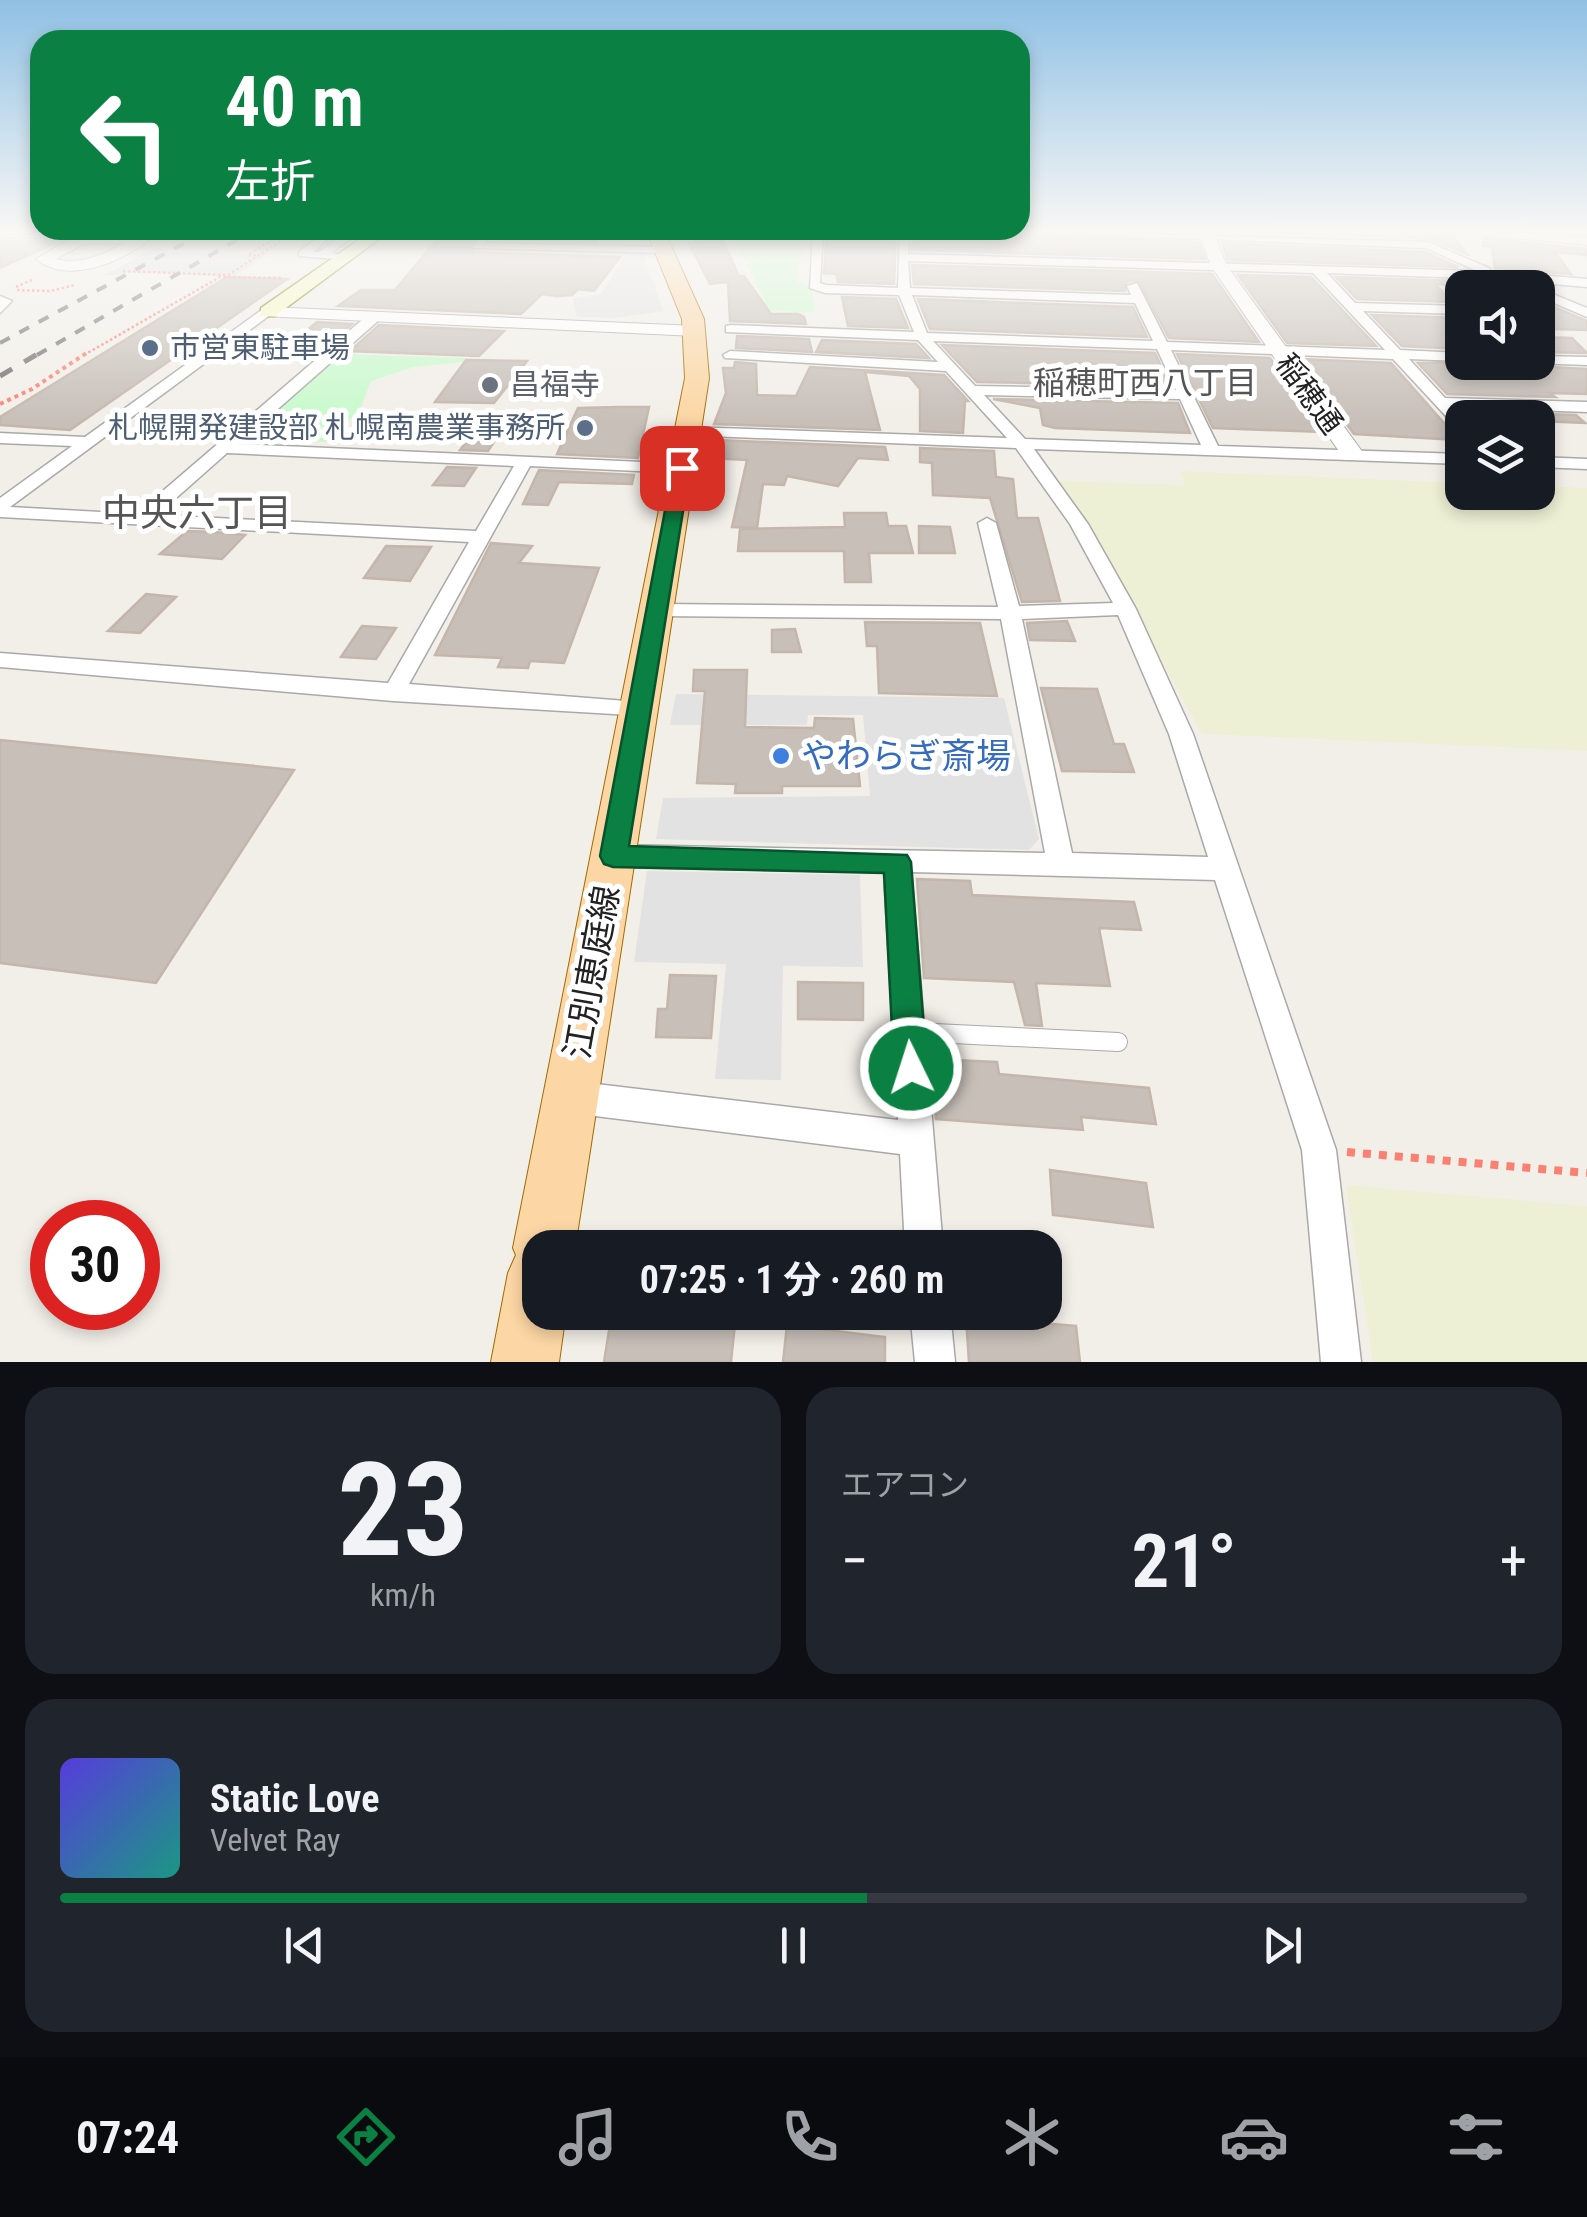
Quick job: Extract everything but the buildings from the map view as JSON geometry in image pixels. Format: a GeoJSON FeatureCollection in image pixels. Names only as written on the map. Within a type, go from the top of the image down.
{"type":"FeatureCollection","features":[{"type":"Feature","properties":{"kind":"main road"},"geometry":{"type":"LineString","coordinates":[[268,312],[294,294]]}},
{"type":"Feature","properties":{"kind":"main road","name":"江別恵庭線"},"geometry":{"type":"LineString","coordinates":[[547,1230],[660,610],[697,378],[714,330],[692,294]]}},
{"type":"Feature","properties":{"kind":"main road"},"geometry":{"type":"LineString","coordinates":[[526,1362],[531,1330]]}},
{"type":"Feature","properties":{"kind":"street"},"geometry":{"type":"LineString","coordinates":[[905,294],[923,338],[1024,447],[1079,524],[1126,608],[1181,734],[1319,1150],[1340,1362]]}},
{"type":"Feature","properties":{"kind":"street"},"geometry":{"type":"LineString","coordinates":[[979,294],[1138,299]]}},
{"type":"Feature","properties":{"kind":"street"},"geometry":{"type":"LineString","coordinates":[[1136,294],[1212,450]]}},
{"type":"Feature","properties":{"kind":"street","name":"稲穂通"},"geometry":{"type":"LineString","coordinates":[[1238,294],[1353,455]]}},
{"type":"Feature","properties":{"kind":"street"},"geometry":{"type":"LineString","coordinates":[[1339,294],[1445,405]]}},
{"type":"Feature","properties":{"kind":"street"},"geometry":{"type":"LineString","coordinates":[[1555,299],[1587,313]]}},
{"type":"Feature","properties":{"kind":"street"},"geometry":{"type":"LineString","coordinates":[[0,300],[6,302],[0,309]]}},
{"type":"Feature","properties":{"kind":"street"},"geometry":{"type":"LineString","coordinates":[[1352,307],[1445,310]]}},
{"type":"Feature","properties":{"kind":"street"},"geometry":{"type":"LineString","coordinates":[[0,509],[86,442],[268,312],[1445,356]]}},
{"type":"Feature","properties":{"kind":"street"},"geometry":{"type":"LineString","coordinates":[[1555,313],[1587,313]]}},
{"type":"Feature","properties":{"kind":"street"},"geometry":{"type":"LineString","coordinates":[[141,520],[374,317]]}},
{"type":"Feature","properties":{"kind":"street"},"geometry":{"type":"LineString","coordinates":[[730,356],[946,367]]}},
{"type":"Feature","properties":{"kind":"street"},"geometry":{"type":"LineString","coordinates":[[1555,361],[1587,362]]}},
{"type":"Feature","properties":{"kind":"street"},"geometry":{"type":"LineString","coordinates":[[970,390],[1184,396]]}},
{"type":"Feature","properties":{"kind":"street"},"geometry":{"type":"LineString","coordinates":[[1442,402],[1587,407]]}},
{"type":"Feature","properties":{"kind":"street"},"geometry":{"type":"LineString","coordinates":[[0,438],[86,442]]}},
{"type":"Feature","properties":{"kind":"street"},"geometry":{"type":"LineString","coordinates":[[226,448],[524,462],[685,450],[1024,447],[1445,458]]}},
{"type":"Feature","properties":{"kind":"street"},"geometry":{"type":"LineString","coordinates":[[393,693],[524,462]]}},
{"type":"Feature","properties":{"kind":"street"},"geometry":{"type":"LineString","coordinates":[[1555,463],[1587,464]]}},
{"type":"Feature","properties":{"kind":"street"},"geometry":{"type":"LineString","coordinates":[[0,509],[482,537]]}},
{"type":"Feature","properties":{"kind":"street"},"geometry":{"type":"LineString","coordinates":[[987,523],[1010,614],[1061,864]]}},
{"type":"Feature","properties":{"kind":"street"},"geometry":{"type":"LineString","coordinates":[[660,610],[1010,614],[1126,608]]}},
{"type":"Feature","properties":{"kind":"street"},"geometry":{"type":"LineString","coordinates":[[0,660],[639,710]]}},
{"type":"Feature","properties":{"kind":"street"},"geometry":{"type":"LineString","coordinates":[[613,856],[1226,869]]}},
{"type":"Feature","properties":{"kind":"street"},"geometry":{"type":"LineString","coordinates":[[897,862],[923,1230]]}},
{"type":"Feature","properties":{"kind":"street"},"geometry":{"type":"LineString","coordinates":[[569,1097],[915,1139]]}},
{"type":"Feature","properties":{"kind":"street"},"geometry":{"type":"LineString","coordinates":[[931,1330],[934,1362]]}},
{"type":"Feature","properties":{"kind":"lane"},"geometry":{"type":"LineString","coordinates":[[909,1032],[1118,1042]]}},
{"type":"Feature","properties":{"kind":"path"},"geometry":{"type":"LineString","coordinates":[[0,404],[32,389],[191,294]]}},
{"type":"Feature","properties":{"kind":"path"},"geometry":{"type":"LineString","coordinates":[[1319,1150],[1587,1173]]}},
{"type":"Feature","properties":{"kind":"green space"},"geometry":{"type":"Polygon","coordinates":[[[761,294],[812,294],[814,312],[770,311],[761,294]]]}},
{"type":"Feature","properties":{"kind":"green space"},"geometry":{"type":"Polygon","coordinates":[[[340,354],[493,359],[414,367],[371,381],[360,410],[326,442],[245,438],[340,354]]]}},
{"type":"Feature","properties":{"kind":"green space"},"geometry":{"type":"Polygon","coordinates":[[[1180,471],[1445,482],[1445,510],[1555,510],[1555,487],[1587,488],[1587,751],[1202,734],[1085,522],[1058,481],[1185,485],[1180,471]]]}},
{"type":"Feature","properties":{"kind":"green space"},"geometry":{"type":"Polygon","coordinates":[[[1346,1185],[1587,1206],[1587,1362],[1373,1362],[1346,1185]]]}},
{"type":"Feature","properties":{"kind":"shaded area"},"geometry":{"type":"Polygon","coordinates":[[[601,294],[657,294],[663,311],[615,318],[577,317],[573,299],[601,294]]]}},
{"type":"Feature","properties":{"kind":"shaded area"},"geometry":{"type":"Polygon","coordinates":[[[676,694],[1004,698],[1039,839],[1029,850],[656,839],[663,798],[870,796],[863,715],[808,715],[807,725],[670,725],[676,694]]]}},
{"type":"Feature","properties":{"kind":"shaded area"},"geometry":{"type":"Polygon","coordinates":[[[647,871],[860,875],[863,967],[783,966],[781,1080],[715,1079],[726,964],[634,962],[647,871]]]}},
{"type":"Feature","properties":{"kind":"railway"},"geometry":{"type":"LineString","coordinates":[[0,343],[91,294]]}},
{"type":"Feature","properties":{"kind":"railway"},"geometry":{"type":"LineString","coordinates":[[37,355],[144,294]]}},
{"type":"Feature","properties":{"kind":"railway"},"geometry":{"type":"LineString","coordinates":[[0,376],[41,352]]}},
{"type":"Feature","properties":{"kind":"place","name":"市営東駐車場"},"geometry":{"type":"Point","coordinates":[150,348]}},
{"type":"Feature","properties":{"kind":"place","name":"昌福寺"},"geometry":{"type":"Point","coordinates":[490,385]}},
{"type":"Feature","properties":{"kind":"place","name":"札幌開発建設部 札幌南農業事務所"},"geometry":{"type":"Point","coordinates":[585,428]}},
{"type":"Feature","properties":{"kind":"place","name":"やわらぎ斎場"},"geometry":{"type":"Point","coordinates":[781,756]}},
{"type":"Feature","properties":{"kind":"district","name":"稲穂町西八丁目"},"geometry":{"type":"Point","coordinates":[1145,383]}},
{"type":"Feature","properties":{"kind":"district","name":"中央六丁目"},"geometry":{"type":"Point","coordinates":[197,513]}},
{"type":"Feature","properties":{"kind":"route"},"geometry":{"type":"LineString","coordinates":[[682,468],[660,610],[613,856],[897,862],[911,1068]]}}]}
